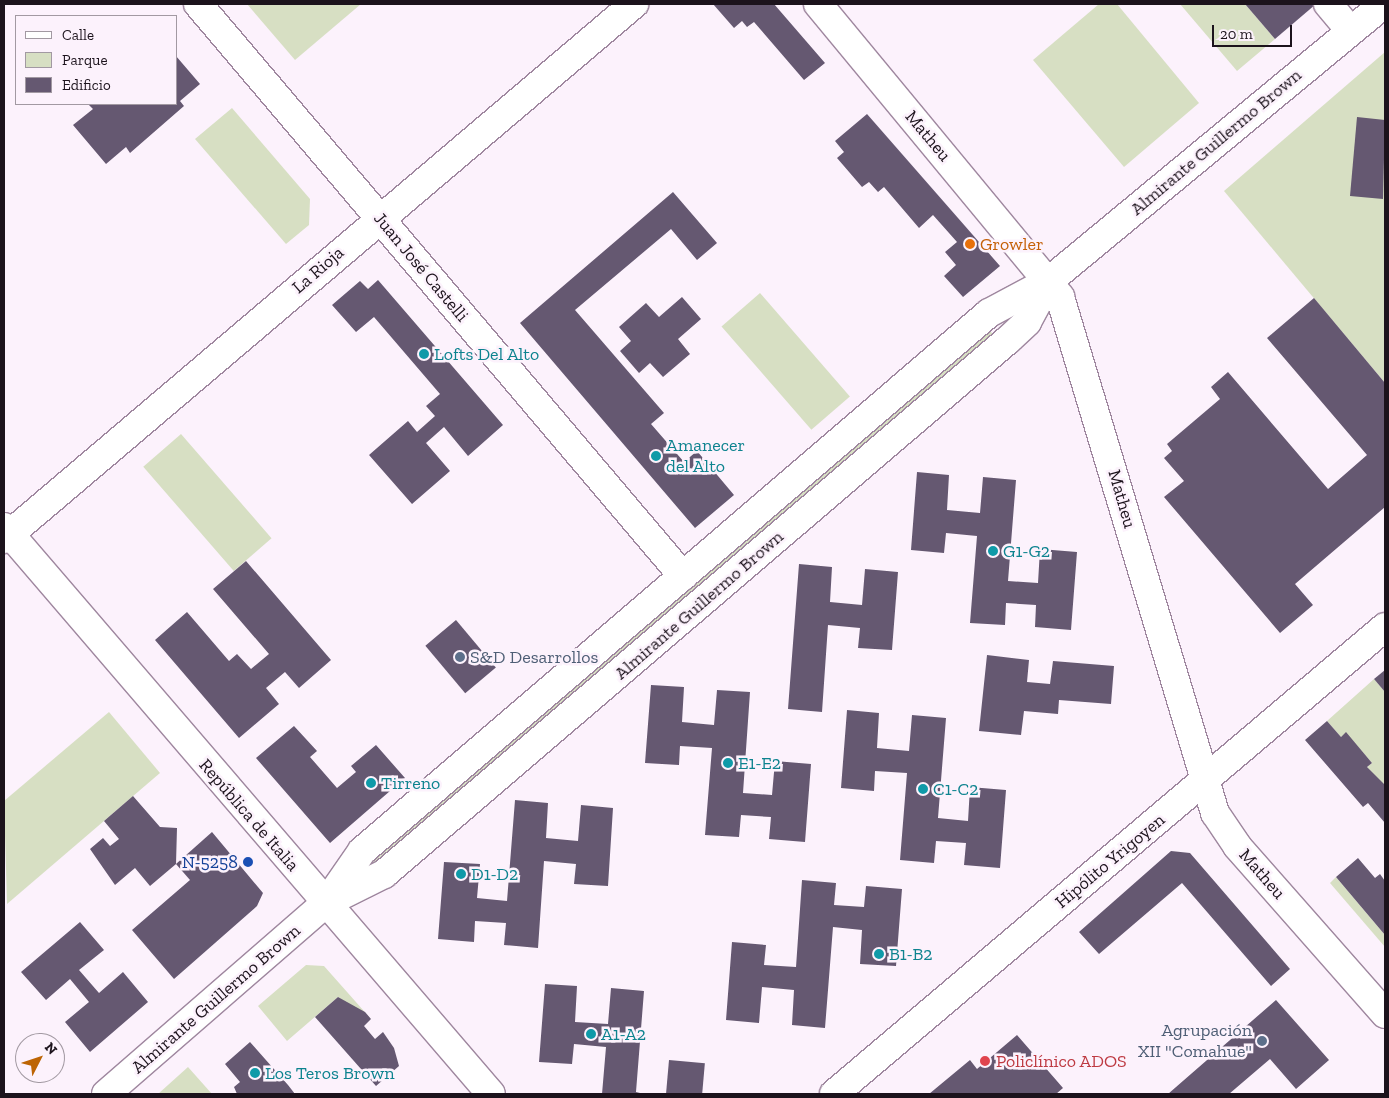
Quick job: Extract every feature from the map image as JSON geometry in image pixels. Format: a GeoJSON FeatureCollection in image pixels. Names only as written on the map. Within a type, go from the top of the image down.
{"type":"FeatureCollection","features":[{"type":"Feature","properties":{"kind":"street","name":"Juan José Castelli"},"geometry":{"type":"LineString","coordinates":[[198,4],[683,576]]}},
{"type":"Feature","properties":{"kind":"street","name":"La Rioja"},"geometry":{"type":"LineString","coordinates":[[5,534],[634,4]]}},
{"type":"Feature","properties":{"kind":"street","name":"Matheu"},"geometry":{"type":"LineString","coordinates":[[818,4],[1049,281],[1069,317],[1203,782],[1215,814],[1237,846],[1385,1014]]}},
{"type":"Feature","properties":{"kind":"street"},"geometry":{"type":"LineString","coordinates":[[1328,4],[1351,31]]}},
{"type":"Feature","properties":{"kind":"street","name":"Almirante Guillermo Brown"},"geometry":{"type":"LineString","coordinates":[[106,1094],[326,903],[362,851],[989,313],[1049,281],[1384,4]]}},
{"type":"Feature","properties":{"kind":"street","name":"Almirante Guillermo Brown"},"geometry":{"type":"LineString","coordinates":[[326,903],[384,874],[1008,340],[1027,322],[1049,281]]}},
{"type":"Feature","properties":{"kind":"street","name":"República de Italia"},"geometry":{"type":"LineString","coordinates":[[5,534],[491,1094]]}},
{"type":"Feature","properties":{"kind":"street","name":"Hipólito Yrigoyen"},"geometry":{"type":"LineString","coordinates":[[834,1094],[1385,627]]}},
{"type":"Feature","properties":{"kind":"green space"},"geometry":{"type":"Polygon","coordinates":[[[247,4],[361,4],[295,60],[247,4]]]}},
{"type":"Feature","properties":{"kind":"green space"},"geometry":{"type":"Polygon","coordinates":[[[1099,4],[1117,4],[1199,103],[1124,167],[1033,60],[1099,4]]]}},
{"type":"Feature","properties":{"kind":"green space"},"geometry":{"type":"Polygon","coordinates":[[[1180,4],[1245,4],[1275,39],[1237,71],[1180,4]]]}},
{"type":"Feature","properties":{"kind":"green space"},"geometry":{"type":"Polygon","coordinates":[[[1385,52],[1385,383],[1224,191],[1385,52]]]}},
{"type":"Feature","properties":{"kind":"green space"},"geometry":{"type":"Polygon","coordinates":[[[232,108],[310,199],[309,225],[286,244],[195,139],[232,108]]]}},
{"type":"Feature","properties":{"kind":"green space"},"geometry":{"type":"Polygon","coordinates":[[[760,293],[850,396],[811,430],[722,326],[760,293]]]}},
{"type":"Feature","properties":{"kind":"green space"},"geometry":{"type":"Polygon","coordinates":[[[989,328],[994,337],[372,864],[370,861],[989,328]]]}},
{"type":"Feature","properties":{"kind":"green space"},"geometry":{"type":"Polygon","coordinates":[[[181,434],[272,538],[234,571],[143,467],[181,434]]]}},
{"type":"Feature","properties":{"kind":"green space"},"geometry":{"type":"Polygon","coordinates":[[[1374,679],[1385,692],[1384,786],[1367,767],[1372,763],[1346,733],[1341,737],[1327,721],[1374,679]]]}},
{"type":"Feature","properties":{"kind":"green space"},"geometry":{"type":"Polygon","coordinates":[[[109,712],[160,773],[7,904],[4,801],[109,712]]]}},
{"type":"Feature","properties":{"kind":"green space"},"geometry":{"type":"Polygon","coordinates":[[[1336,877],[1385,935],[1385,947],[1330,883],[1336,877]]]}},
{"type":"Feature","properties":{"kind":"green space"},"geometry":{"type":"Polygon","coordinates":[[[306,965],[324,966],[371,1019],[338,997],[287,1041],[258,1006],[306,965]]]}},
{"type":"Feature","properties":{"kind":"green space"},"geometry":{"type":"Polygon","coordinates":[[[188,1067],[212,1094],[158,1094],[188,1067]]]}},
{"type":"Feature","properties":{"kind":"building"},"geometry":{"type":"Polygon","coordinates":[[[713,4],[774,4],[825,63],[804,80],[754,22],[747,27],[742,21],[734,28],[713,4]]]}},
{"type":"Feature","properties":{"kind":"building"},"geometry":{"type":"Polygon","coordinates":[[[1245,4],[1316,4],[1275,39],[1245,4]]]}},
{"type":"Feature","properties":{"kind":"building"},"geometry":{"type":"Polygon","coordinates":[[[178,58],[200,84],[180,101],[184,106],[130,153],[126,147],[106,164],[73,125],[93,109],[89,105],[178,105],[178,58]]]}},
{"type":"Feature","properties":{"kind":"building"},"geometry":{"type":"Polygon","coordinates":[[[867,114],[1000,266],[963,297],[944,276],[956,265],[945,252],[957,242],[933,215],[919,228],[884,187],[878,192],[869,182],[862,187],[837,158],[844,152],[835,141],[867,114]]]}},
{"type":"Feature","properties":{"kind":"building"},"geometry":{"type":"Polygon","coordinates":[[[1357,117],[1385,120],[1383,199],[1350,196],[1357,117]]]}},
{"type":"Feature","properties":{"kind":"building"},"geometry":{"type":"Polygon","coordinates":[[[673,192],[717,243],[697,260],[671,229],[575,310],[664,413],[651,424],[684,462],[697,451],[734,495],[695,528],[520,323],[673,192]]]}},
{"type":"Feature","properties":{"kind":"building"},"geometry":{"type":"Polygon","coordinates":[[[378,280],[503,425],[468,456],[444,427],[426,443],[450,471],[412,504],[369,455],[408,421],[417,432],[435,416],[426,406],[440,394],[374,317],[356,332],[332,305],[360,281],[368,289],[378,280]]]}},
{"type":"Feature","properties":{"kind":"building"},"geometry":{"type":"Polygon","coordinates":[[[682,297],[701,319],[678,339],[690,354],[663,377],[650,363],[639,373],[620,351],[631,341],[619,327],[646,303],[659,317],[682,297]]]}},
{"type":"Feature","properties":{"kind":"building"},"geometry":{"type":"Polygon","coordinates":[[[1314,298],[1385,383],[1385,507],[1295,584],[1313,605],[1280,633],[1164,497],[1184,481],[1164,458],[1172,451],[1167,444],[1220,399],[1211,387],[1228,372],[1328,489],[1367,455],[1267,338],[1314,298]]]}},
{"type":"Feature","properties":{"kind":"building","name":"G1-G2"},"geometry":{"type":"Polygon","coordinates":[[[917,472],[949,475],[947,510],[980,513],[983,477],[1016,480],[1008,581],[1038,583],[1040,549],[1077,552],[1071,630],[1035,627],[1036,605],[1006,603],[1005,625],[970,623],[977,536],[946,533],[944,553],[911,550],[917,472]]]}},
{"type":"Feature","properties":{"kind":"building"},"geometry":{"type":"Polygon","coordinates":[[[246,561],[331,660],[299,688],[285,672],[266,688],[279,704],[239,738],[155,640],[187,612],[229,661],[237,654],[251,669],[269,654],[213,589],[246,561]]]}},
{"type":"Feature","properties":{"kind":"building"},"geometry":{"type":"Polygon","coordinates":[[[799,564],[832,567],[830,602],[862,605],[865,569],[898,572],[892,650],[858,648],[860,628],[828,625],[822,712],[788,709],[799,564]]]}},
{"type":"Feature","properties":{"kind":"building","name":"S&D Desarrollos"},"geometry":{"type":"Polygon","coordinates":[[[456,620],[496,667],[465,693],[425,646],[456,620]]]}},
{"type":"Feature","properties":{"kind":"building"},"geometry":{"type":"Polygon","coordinates":[[[987,655],[1029,660],[1027,682],[1050,684],[1053,661],[1114,666],[1111,704],[1059,700],[1058,714],[1024,711],[1021,735],[979,731],[987,655]]]}},
{"type":"Feature","properties":{"kind":"building"},"geometry":{"type":"Polygon","coordinates":[[[1385,670],[1385,692],[1374,679],[1385,670]]]}},
{"type":"Feature","properties":{"kind":"building","name":"E1-E2"},"geometry":{"type":"Polygon","coordinates":[[[651,685],[684,687],[682,722],[714,725],[717,690],[750,692],[743,793],[772,795],[775,761],[811,764],[805,842],[769,839],[771,817],[741,815],[739,837],[705,835],[712,748],[680,746],[679,765],[645,763],[651,685]]]}},
{"type":"Feature","properties":{"kind":"building","name":"C1-C2"},"geometry":{"type":"Polygon","coordinates":[[[847,710],[879,713],[877,748],[909,751],[912,715],[946,718],[938,818],[968,821],[970,787],[1006,790],[1000,868],[964,865],[966,843],[936,841],[934,863],[900,860],[907,773],[875,771],[874,791],[841,788],[847,710]]]}},
{"type":"Feature","properties":{"kind":"building"},"geometry":{"type":"Polygon","coordinates":[[[1327,721],[1341,737],[1346,732],[1372,763],[1367,767],[1385,785],[1385,823],[1368,803],[1363,807],[1305,740],[1327,721]]]}},
{"type":"Feature","properties":{"kind":"building","name":"Tirreno"},"geometry":{"type":"Polygon","coordinates":[[[294,726],[317,751],[310,757],[337,788],[356,772],[351,766],[376,745],[405,778],[330,843],[256,758],[294,726]]]}},
{"type":"Feature","properties":{"kind":"building"},"geometry":{"type":"Polygon","coordinates":[[[133,796],[160,827],[177,828],[176,864],[150,886],[135,868],[115,885],[90,849],[103,838],[110,846],[119,839],[104,821],[133,796]]]}},
{"type":"Feature","properties":{"kind":"building","name":"D1-D2"},"geometry":{"type":"Polygon","coordinates":[[[515,800],[548,803],[546,838],[578,841],[581,805],[613,808],[608,886],[574,884],[576,864],[544,861],[538,948],[504,945],[506,923],[475,921],[474,942],[438,939],[444,862],[480,864],[477,898],[507,901],[515,800]]]}},
{"type":"Feature","properties":{"kind":"building"},"geometry":{"type":"Polygon","coordinates":[[[212,832],[263,893],[257,906],[174,979],[132,930],[190,880],[176,864],[212,832]]]}},
{"type":"Feature","properties":{"kind":"building"},"geometry":{"type":"Polygon","coordinates":[[[1171,851],[1190,853],[1290,969],[1271,986],[1182,883],[1099,954],[1079,932],[1171,851]]]}},
{"type":"Feature","properties":{"kind":"building"},"geometry":{"type":"Polygon","coordinates":[[[1358,858],[1375,878],[1380,874],[1385,881],[1385,935],[1336,877],[1358,858]]]}},
{"type":"Feature","properties":{"kind":"building","name":"B1-B2"},"geometry":{"type":"Polygon","coordinates":[[[802,880],[836,883],[834,905],[864,907],[866,886],[902,889],[896,966],[860,964],[862,930],[833,927],[825,1028],[792,1025],[794,990],[762,987],[759,1023],[726,1020],[732,942],[766,945],[764,965],[796,967],[802,880]]]}},
{"type":"Feature","properties":{"kind":"building"},"geometry":{"type":"Polygon","coordinates":[[[80,922],[104,950],[79,970],[99,993],[123,972],[148,1002],[90,1052],[65,1022],[89,1002],[70,979],[46,1000],[21,972],[80,922]]]}},
{"type":"Feature","properties":{"kind":"building","name":"A1-A2"},"geometry":{"type":"Polygon","coordinates":[[[545,984],[577,986],[575,1022],[608,1024],[611,988],[644,991],[636,1092],[644,1094],[602,1094],[606,1047],[574,1044],[572,1064],[539,1062],[545,984]]]}},
{"type":"Feature","properties":{"kind":"building"},"geometry":{"type":"Polygon","coordinates":[[[338,997],[365,1012],[371,1019],[364,1026],[375,1039],[383,1032],[394,1048],[399,1066],[376,1086],[315,1017],[338,997]]]}},
{"type":"Feature","properties":{"kind":"building"},"geometry":{"type":"Polygon","coordinates":[[[1276,1000],[1329,1060],[1296,1089],[1270,1059],[1229,1094],[1168,1094],[1276,1000]]]}},
{"type":"Feature","properties":{"kind":"building"},"geometry":{"type":"Polygon","coordinates":[[[1017,1035],[1063,1088],[1056,1094],[929,1094],[970,1060],[977,1069],[1017,1035]]]}},
{"type":"Feature","properties":{"kind":"building","name":"Los Teros Brown"},"geometry":{"type":"Polygon","coordinates":[[[250,1042],[295,1094],[237,1094],[234,1087],[240,1082],[225,1064],[250,1042]]]}},
{"type":"Feature","properties":{"kind":"building","name":"A1-A2"},"geometry":{"type":"Polygon","coordinates":[[[669,1060],[705,1063],[702,1094],[666,1094],[669,1060]]]}},
{"type":"Feature","properties":{"kind":"place","name":"Growler"},"geometry":{"type":"Point","coordinates":[970,244]}},
{"type":"Feature","properties":{"kind":"place","name":"Lofts Del Alto"},"geometry":{"type":"Point","coordinates":[424,354]}},
{"type":"Feature","properties":{"kind":"place","name":"Amanecer del Alto"},"geometry":{"type":"Point","coordinates":[656,456]}},
{"type":"Feature","properties":{"kind":"place","name":"G1-G2"},"geometry":{"type":"Point","coordinates":[993,551]}},
{"type":"Feature","properties":{"kind":"place","name":"S&D Desarrollos"},"geometry":{"type":"Point","coordinates":[460,657]}},
{"type":"Feature","properties":{"kind":"place","name":"E1-E2"},"geometry":{"type":"Point","coordinates":[728,763]}},
{"type":"Feature","properties":{"kind":"place","name":"Tirreno"},"geometry":{"type":"Point","coordinates":[371,783]}},
{"type":"Feature","properties":{"kind":"place","name":"C1-C2"},"geometry":{"type":"Point","coordinates":[923,789]}},
{"type":"Feature","properties":{"kind":"place","name":"N-5258"},"geometry":{"type":"Point","coordinates":[248,862]}},
{"type":"Feature","properties":{"kind":"place","name":"D1-D2"},"geometry":{"type":"Point","coordinates":[461,874]}},
{"type":"Feature","properties":{"kind":"place","name":"B1-B2"},"geometry":{"type":"Point","coordinates":[879,954]}},
{"type":"Feature","properties":{"kind":"place","name":"A1-A2"},"geometry":{"type":"Point","coordinates":[591,1034]}},
{"type":"Feature","properties":{"kind":"place","name":"Agrupación XII \"Comahue\""},"geometry":{"type":"Point","coordinates":[1262,1041]}},
{"type":"Feature","properties":{"kind":"place","name":"Policlínico ADOS"},"geometry":{"type":"Point","coordinates":[985,1061]}},
{"type":"Feature","properties":{"kind":"place","name":"Los Teros Brown"},"geometry":{"type":"Point","coordinates":[255,1073]}}]}
